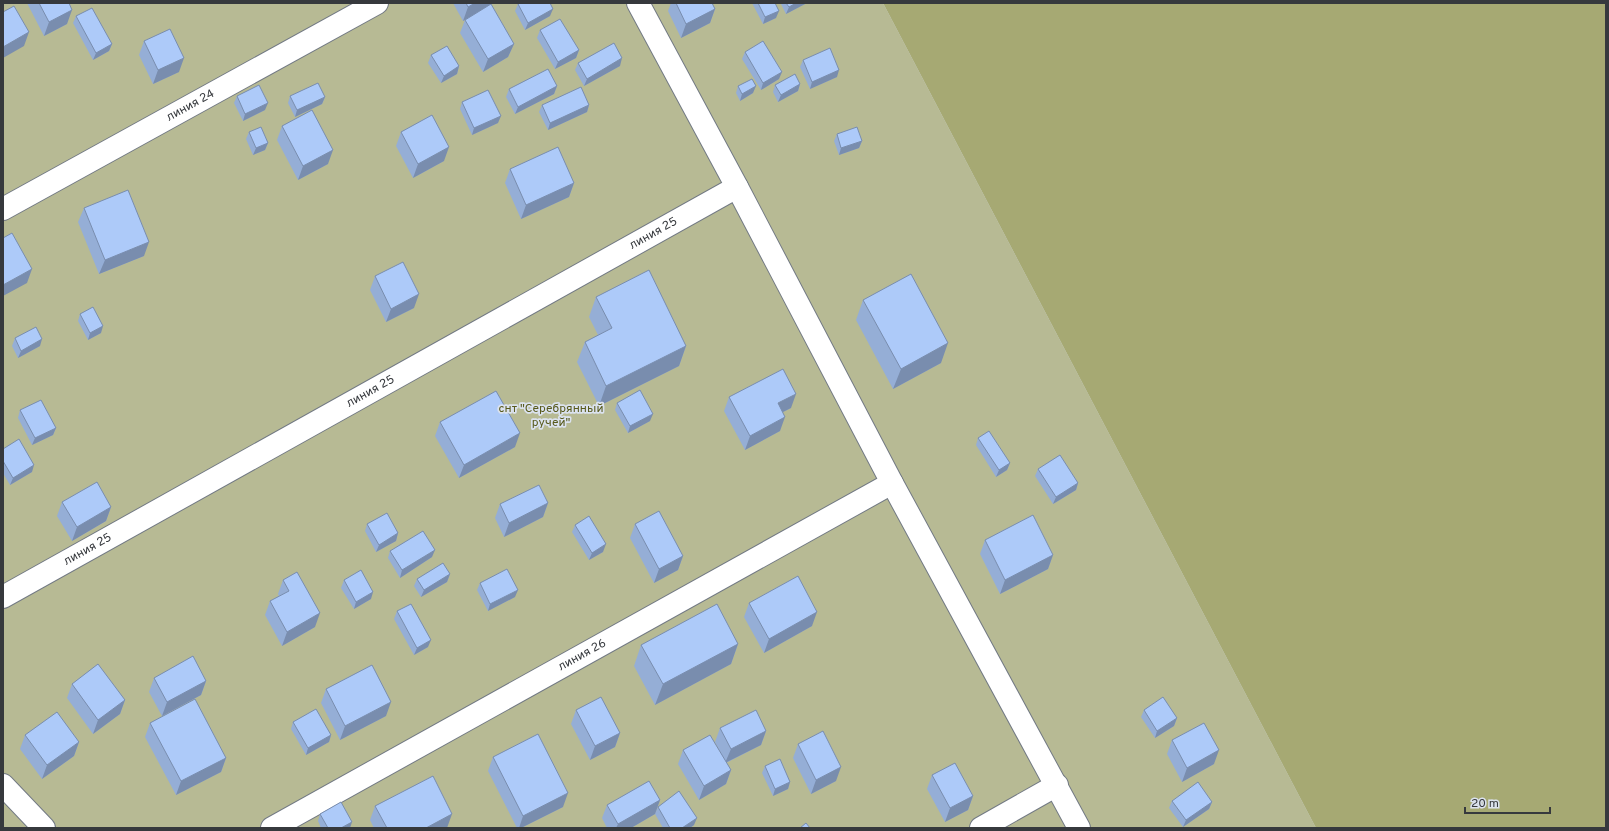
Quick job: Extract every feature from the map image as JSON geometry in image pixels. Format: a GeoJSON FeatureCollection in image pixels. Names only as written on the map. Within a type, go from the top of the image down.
{"type":"FeatureCollection","features":[{"type":"Feature","properties":{"kind":"street","name":"линия 24"},"geometry":{"type":"LineString","coordinates":[[3,209],[377,3]]}},
{"type":"Feature","properties":{"kind":"street"},"geometry":{"type":"LineString","coordinates":[[638,3],[737,187],[892,483],[1079,828]]}},
{"type":"Feature","properties":{"kind":"street","name":"линия 25"},"geometry":{"type":"LineString","coordinates":[[3,597],[737,187]]}},
{"type":"Feature","properties":{"kind":"street","name":"линия 26"},"geometry":{"type":"LineString","coordinates":[[272,828],[892,483]]}},
{"type":"Feature","properties":{"kind":"street"},"geometry":{"type":"LineString","coordinates":[[3,785],[44,828]]}},
{"type":"Feature","properties":{"kind":"street"},"geometry":{"type":"LineString","coordinates":[[981,828],[1057,785]]}},
{"type":"Feature","properties":{"kind":"green space","name":"снт \"Серебрянный ручей\""},"geometry":{"type":"Polygon","coordinates":[[[3,3],[883,3],[1316,828],[3,828],[3,3]]]}},
{"type":"Feature","properties":{"kind":"green space"},"geometry":{"type":"Polygon","coordinates":[[[883,3],[1606,3],[1606,828],[1316,828],[883,3]]]}},
{"type":"Feature","properties":{"kind":"building"},"geometry":{"type":"Polygon","coordinates":[[[39,3],[69,3],[72,10],[49,22],[39,3]]]}},
{"type":"Feature","properties":{"kind":"building"},"geometry":{"type":"Polygon","coordinates":[[[466,3],[475,3],[468,7],[466,3]]]}},
{"type":"Feature","properties":{"kind":"building"},"geometry":{"type":"Polygon","coordinates":[[[550,3],[553,9],[528,23],[518,4],[550,3]]]}},
{"type":"Feature","properties":{"kind":"building"},"geometry":{"type":"Polygon","coordinates":[[[676,3],[712,3],[715,9],[686,24],[676,3]]]}},
{"type":"Feature","properties":{"kind":"building"},"geometry":{"type":"Polygon","coordinates":[[[758,3],[775,3],[779,11],[765,17],[758,3]]]}},
{"type":"Feature","properties":{"kind":"building"},"geometry":{"type":"Polygon","coordinates":[[[786,3],[796,3],[789,7],[786,3]]]}},
{"type":"Feature","properties":{"kind":"building"},"geometry":{"type":"Polygon","coordinates":[[[491,4],[514,44],[488,59],[465,20],[491,4]]]}},
{"type":"Feature","properties":{"kind":"building"},"geometry":{"type":"Polygon","coordinates":[[[14,6],[29,32],[3,47],[3,12],[14,6]]]}},
{"type":"Feature","properties":{"kind":"building"},"geometry":{"type":"Polygon","coordinates":[[[92,8],[112,44],[96,53],[76,16],[92,8]]]}},
{"type":"Feature","properties":{"kind":"building"},"geometry":{"type":"Polygon","coordinates":[[[560,19],[579,50],[558,62],[540,30],[560,19]]]}},
{"type":"Feature","properties":{"kind":"building"},"geometry":{"type":"Polygon","coordinates":[[[170,29],[184,58],[158,70],[144,41],[170,29]]]}},
{"type":"Feature","properties":{"kind":"building"},"geometry":{"type":"Polygon","coordinates":[[[763,41],[782,72],[763,83],[745,52],[763,41]]]}},
{"type":"Feature","properties":{"kind":"building"},"geometry":{"type":"Polygon","coordinates":[[[614,43],[622,58],[587,79],[578,63],[614,43]]]}},
{"type":"Feature","properties":{"kind":"building"},"geometry":{"type":"Polygon","coordinates":[[[447,46],[459,66],[444,76],[431,55],[447,46]]]}},
{"type":"Feature","properties":{"kind":"building"},"geometry":{"type":"Polygon","coordinates":[[[830,48],[839,70],[812,82],[803,60],[830,48]]]}},
{"type":"Feature","properties":{"kind":"building"},"geometry":{"type":"Polygon","coordinates":[[[548,69],[557,86],[518,107],[509,89],[548,69]]]}},
{"type":"Feature","properties":{"kind":"building"},"geometry":{"type":"Polygon","coordinates":[[[795,74],[800,84],[781,95],[775,85],[795,74]]]}},
{"type":"Feature","properties":{"kind":"building"},"geometry":{"type":"Polygon","coordinates":[[[752,79],[756,86],[742,94],[738,86],[752,79]]]}},
{"type":"Feature","properties":{"kind":"building"},"geometry":{"type":"Polygon","coordinates":[[[318,83],[325,97],[297,110],[290,96],[318,83]]]}},
{"type":"Feature","properties":{"kind":"building"},"geometry":{"type":"Polygon","coordinates":[[[259,85],[268,103],[245,114],[237,96],[259,85]]]}},
{"type":"Feature","properties":{"kind":"building"},"geometry":{"type":"Polygon","coordinates":[[[581,87],[589,105],[550,123],[542,105],[581,87]]]}},
{"type":"Feature","properties":{"kind":"building"},"geometry":{"type":"Polygon","coordinates":[[[488,90],[501,116],[474,128],[462,102],[488,90]]]}},
{"type":"Feature","properties":{"kind":"building"},"geometry":{"type":"Polygon","coordinates":[[[312,110],[333,150],[303,166],[282,126],[312,110]]]}},
{"type":"Feature","properties":{"kind":"building"},"geometry":{"type":"Polygon","coordinates":[[[432,115],[449,147],[418,164],[401,132],[432,115]]]}},
{"type":"Feature","properties":{"kind":"building"},"geometry":{"type":"Polygon","coordinates":[[[261,127],[268,143],[256,148],[249,132],[261,127]]]}},
{"type":"Feature","properties":{"kind":"building"},"geometry":{"type":"Polygon","coordinates":[[[857,127],[862,141],[841,148],[837,134],[857,127]]]}},
{"type":"Feature","properties":{"kind":"building"},"geometry":{"type":"Polygon","coordinates":[[[558,147],[574,183],[526,205],[510,169],[558,147]]]}},
{"type":"Feature","properties":{"kind":"building"},"geometry":{"type":"Polygon","coordinates":[[[128,190],[149,242],[105,260],[84,208],[128,190]]]}},
{"type":"Feature","properties":{"kind":"building"},"geometry":{"type":"Polygon","coordinates":[[[12,233],[32,269],[3,285],[3,238],[12,233]]]}},
{"type":"Feature","properties":{"kind":"building"},"geometry":{"type":"Polygon","coordinates":[[[403,262],[419,294],[391,309],[375,276],[403,262]]]}},
{"type":"Feature","properties":{"kind":"building"},"geometry":{"type":"Polygon","coordinates":[[[649,270],[686,346],[606,386],[585,342],[612,328],[596,297],[649,270]]]}},
{"type":"Feature","properties":{"kind":"building"},"geometry":{"type":"Polygon","coordinates":[[[911,274],[948,343],[901,369],[863,300],[911,274]]]}},
{"type":"Feature","properties":{"kind":"building"},"geometry":{"type":"Polygon","coordinates":[[[93,307],[103,326],[90,333],[80,314],[93,307]]]}},
{"type":"Feature","properties":{"kind":"building"},"geometry":{"type":"Polygon","coordinates":[[[36,327],[42,339],[21,351],[15,338],[36,327]]]}},
{"type":"Feature","properties":{"kind":"building"},"geometry":{"type":"Polygon","coordinates":[[[783,369],[796,394],[778,403],[785,417],[750,436],[729,397],[783,369]]]}},
{"type":"Feature","properties":{"kind":"building"},"geometry":{"type":"Polygon","coordinates":[[[640,390],[653,414],[630,426],[617,403],[640,390]]]}},
{"type":"Feature","properties":{"kind":"building"},"geometry":{"type":"Polygon","coordinates":[[[496,391],[520,433],[464,465],[440,422],[496,391]]]}},
{"type":"Feature","properties":{"kind":"building"},"geometry":{"type":"Polygon","coordinates":[[[41,400],[56,428],[35,438],[20,410],[41,400]]]}},
{"type":"Feature","properties":{"kind":"building"},"geometry":{"type":"Polygon","coordinates":[[[989,431],[1010,463],[999,470],[978,438],[989,431]]]}},
{"type":"Feature","properties":{"kind":"building"},"geometry":{"type":"Polygon","coordinates":[[[19,439],[34,465],[13,478],[3,461],[3,449],[19,439]]]}},
{"type":"Feature","properties":{"kind":"building"},"geometry":{"type":"Polygon","coordinates":[[[1060,455],[1078,483],[1056,497],[1038,469],[1060,455]]]}},
{"type":"Feature","properties":{"kind":"building"},"geometry":{"type":"Polygon","coordinates":[[[97,482],[111,507],[77,527],[62,502],[97,482]]]}},
{"type":"Feature","properties":{"kind":"building"},"geometry":{"type":"Polygon","coordinates":[[[539,485],[548,503],[509,523],[500,504],[539,485]]]}},
{"type":"Feature","properties":{"kind":"building"},"geometry":{"type":"Polygon","coordinates":[[[659,511],[683,556],[659,569],[635,524],[659,511]]]}},
{"type":"Feature","properties":{"kind":"building"},"geometry":{"type":"Polygon","coordinates":[[[387,513],[398,533],[379,545],[367,524],[387,513]]]}},
{"type":"Feature","properties":{"kind":"building"},"geometry":{"type":"Polygon","coordinates":[[[1033,515],[1053,555],[1005,580],[985,540],[1033,515]]]}},
{"type":"Feature","properties":{"kind":"building"},"geometry":{"type":"Polygon","coordinates":[[[589,516],[606,544],[592,553],[575,525],[589,516]]]}},
{"type":"Feature","properties":{"kind":"building"},"geometry":{"type":"Polygon","coordinates":[[[423,531],[435,550],[402,570],[390,551],[423,531]]]}},
{"type":"Feature","properties":{"kind":"building"},"geometry":{"type":"Polygon","coordinates":[[[443,563],[450,574],[424,590],[417,579],[443,563]]]}},
{"type":"Feature","properties":{"kind":"building"},"geometry":{"type":"Polygon","coordinates":[[[507,569],[518,590],[490,604],[480,583],[507,569]]]}},
{"type":"Feature","properties":{"kind":"building"},"geometry":{"type":"Polygon","coordinates":[[[361,570],[373,592],[356,602],[344,580],[361,570]]]}},
{"type":"Feature","properties":{"kind":"building"},"geometry":{"type":"Polygon","coordinates":[[[297,572],[320,613],[287,632],[270,601],[289,591],[283,580],[297,572]]]}},
{"type":"Feature","properties":{"kind":"building"},"geometry":{"type":"Polygon","coordinates":[[[798,576],[817,612],[769,639],[749,603],[798,576]]]}},
{"type":"Feature","properties":{"kind":"building"},"geometry":{"type":"Polygon","coordinates":[[[411,604],[431,640],[417,648],[397,611],[411,604]]]}},
{"type":"Feature","properties":{"kind":"building"},"geometry":{"type":"Polygon","coordinates":[[[717,604],[738,644],[663,684],[641,645],[717,604]]]}},
{"type":"Feature","properties":{"kind":"building"},"geometry":{"type":"Polygon","coordinates":[[[193,656],[206,681],[167,702],[154,678],[193,656]]]}},
{"type":"Feature","properties":{"kind":"building"},"geometry":{"type":"Polygon","coordinates":[[[98,664],[125,700],[98,720],[72,684],[98,664]]]}},
{"type":"Feature","properties":{"kind":"building"},"geometry":{"type":"Polygon","coordinates":[[[372,665],[391,702],[345,726],[326,689],[372,665]]]}},
{"type":"Feature","properties":{"kind":"building"},"geometry":{"type":"Polygon","coordinates":[[[601,697],[620,733],[595,746],[576,710],[601,697]]]}},
{"type":"Feature","properties":{"kind":"building"},"geometry":{"type":"Polygon","coordinates":[[[1163,697],[1177,718],[1157,731],[1144,710],[1163,697]]]}},
{"type":"Feature","properties":{"kind":"building"},"geometry":{"type":"Polygon","coordinates":[[[195,699],[226,758],[181,781],[150,723],[195,699]]]}},
{"type":"Feature","properties":{"kind":"building"},"geometry":{"type":"Polygon","coordinates":[[[316,709],[331,735],[308,748],[293,722],[316,709]]]}},
{"type":"Feature","properties":{"kind":"building"},"geometry":{"type":"Polygon","coordinates":[[[756,710],[766,731],[731,749],[720,728],[756,710]]]}},
{"type":"Feature","properties":{"kind":"building"},"geometry":{"type":"Polygon","coordinates":[[[57,712],[79,742],[47,765],[25,735],[57,712]]]}},
{"type":"Feature","properties":{"kind":"building"},"geometry":{"type":"Polygon","coordinates":[[[1204,723],[1219,750],[1187,768],[1172,740],[1204,723]]]}},
{"type":"Feature","properties":{"kind":"building"},"geometry":{"type":"Polygon","coordinates":[[[823,731],[841,767],[816,780],[798,744],[823,731]]]}},
{"type":"Feature","properties":{"kind":"building"},"geometry":{"type":"Polygon","coordinates":[[[538,734],[568,793],[523,816],[493,757],[538,734]]]}},
{"type":"Feature","properties":{"kind":"building"},"geometry":{"type":"Polygon","coordinates":[[[710,735],[731,770],[704,786],[683,750],[710,735]]]}},
{"type":"Feature","properties":{"kind":"building"},"geometry":{"type":"Polygon","coordinates":[[[780,759],[790,782],[775,789],[765,766],[780,759]]]}},
{"type":"Feature","properties":{"kind":"building"},"geometry":{"type":"Polygon","coordinates":[[[955,763],[973,796],[950,808],[932,775],[955,763]]]}},
{"type":"Feature","properties":{"kind":"building"},"geometry":{"type":"Polygon","coordinates":[[[433,776],[452,814],[426,828],[387,828],[375,806],[433,776]]]}},
{"type":"Feature","properties":{"kind":"building"},"geometry":{"type":"Polygon","coordinates":[[[649,781],[660,800],[618,824],[607,805],[649,781]]]}},
{"type":"Feature","properties":{"kind":"building"},"geometry":{"type":"Polygon","coordinates":[[[1198,782],[1212,802],[1186,820],[1172,801],[1198,782]]]}},
{"type":"Feature","properties":{"kind":"building"},"geometry":{"type":"Polygon","coordinates":[[[679,791],[697,818],[682,828],[670,828],[658,807],[679,791]]]}},
{"type":"Feature","properties":{"kind":"building"},"geometry":{"type":"Polygon","coordinates":[[[341,802],[352,822],[341,828],[328,828],[320,814],[341,802]]]}},
{"type":"Feature","properties":{"kind":"building"},"geometry":{"type":"Polygon","coordinates":[[[806,823],[810,828],[800,828],[806,823]]]}}]}
